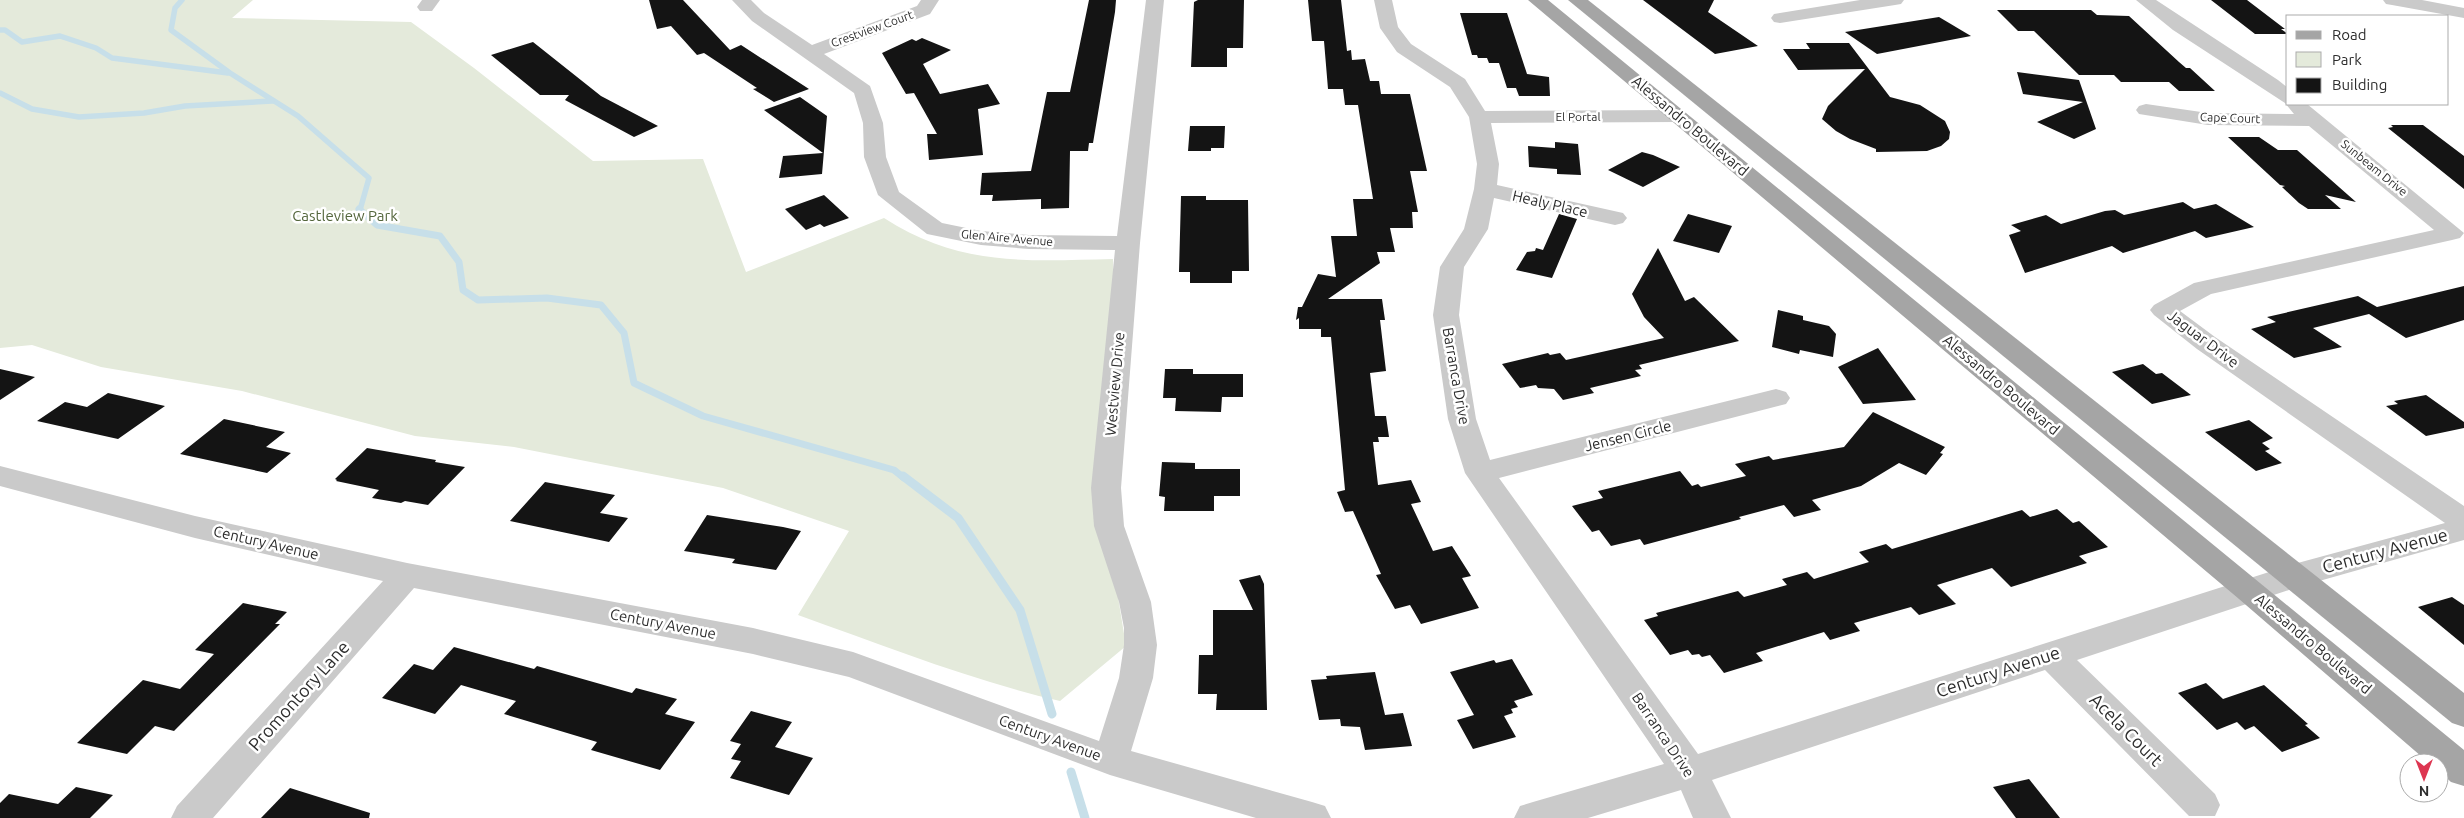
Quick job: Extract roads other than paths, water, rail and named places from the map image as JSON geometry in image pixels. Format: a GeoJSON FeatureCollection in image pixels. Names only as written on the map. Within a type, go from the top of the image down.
{"type":"FeatureCollection","features":[{"type":"Feature","properties":{"kind":"main road","name":"Alessandro Boulevard"},"geometry":{"type":"LineString","coordinates":[[1537,0],[2250,590],[2464,771]]}},
{"type":"Feature","properties":{"kind":"main road","name":"Alessandro Boulevard"},"geometry":{"type":"LineString","coordinates":[[1577,0],[2464,713]]}},
{"type":"Feature","properties":{"kind":"street","name":"Glen Aire Avenue"},"geometry":{"type":"LineString","coordinates":[[741,0],[758,17],[863,90],[873,123],[875,157],[889,195],[935,230],[980,238],[1029,242],[1128,243]]}},
{"type":"Feature","properties":{"kind":"street","name":"Crestview Court"},"geometry":{"type":"LineString","coordinates":[[809,53],[924,10],[930,0]]}},
{"type":"Feature","properties":{"kind":"street","name":"Westview Drive"},"geometry":{"type":"LineString","coordinates":[[1110,760],[1134,684],[1140,658],[1140,629],[1133,591],[1119,558],[1109,524],[1106,488],[1128,243],[1155,0]]}},
{"type":"Feature","properties":{"kind":"street","name":"Barranca Drive"},"geometry":{"type":"LineString","coordinates":[[1383,0],[1389,28],[1404,48],[1458,83],[1479,117],[1488,164],[1485,189],[1476,229],[1452,267],[1446,315],[1462,419],[1480,473],[1690,772],[1712,818]]}},
{"type":"Feature","properties":{"kind":"street"},"geometry":{"type":"LineString","coordinates":[[1780,18],[1895,0]]}},
{"type":"Feature","properties":{"kind":"street"},"geometry":{"type":"LineString","coordinates":[[2145,0],[2175,22],[2254,72],[2286,96]]}},
{"type":"Feature","properties":{"kind":"street"},"geometry":{"type":"LineString","coordinates":[[2392,0],[2464,13]]}},
{"type":"Feature","properties":{"kind":"street","name":"Sunbeam Drive"},"geometry":{"type":"LineString","coordinates":[[2296,105],[2452,232]]}},
{"type":"Feature","properties":{"kind":"street","name":"Cape Court"},"geometry":{"type":"LineString","coordinates":[[2146,110],[2208,119],[2314,120]]}},
{"type":"Feature","properties":{"kind":"street","name":"El Portal"},"geometry":{"type":"LineString","coordinates":[[1479,117],[1678,116]]}},
{"type":"Feature","properties":{"kind":"street","name":"Healy Place"},"geometry":{"type":"LineString","coordinates":[[1485,189],[1615,218]]}},
{"type":"Feature","properties":{"kind":"street","name":"Jaguar Drive"},"geometry":{"type":"LineString","coordinates":[[2452,232],[2203,288],[2163,310],[2214,349],[2464,521]]}},
{"type":"Feature","properties":{"kind":"street","name":"Jensen Circle"},"geometry":{"type":"LineString","coordinates":[[1480,473],[1776,398]]}},
{"type":"Feature","properties":{"kind":"street","name":"Century Avenue"},"geometry":{"type":"LineString","coordinates":[[0,476],[195,527],[407,575],[753,641],[853,665],[1110,760],[1312,818]]}},
{"type":"Feature","properties":{"kind":"street","name":"Century Avenue"},"geometry":{"type":"LineString","coordinates":[[1533,818],[1690,772],[2294,576],[2464,530]]}},
{"type":"Feature","properties":{"kind":"street","name":"Promontory Lane"},"geometry":{"type":"LineString","coordinates":[[190,818],[407,575]]}},
{"type":"Feature","properties":{"kind":"street","name":"Acela Court"},"geometry":{"type":"LineString","coordinates":[[2051,655],[2202,805]]}},
{"type":"Feature","properties":{"kind":"waterway"},"geometry":{"type":"LineString","coordinates":[[182,0],[175,8],[171,30],[230,73],[298,116],[369,178],[360,210]]}},
{"type":"Feature","properties":{"kind":"waterway"},"geometry":{"type":"LineString","coordinates":[[0,30],[5,30],[22,42],[60,36],[96,48],[112,58],[228,73]]}},
{"type":"Feature","properties":{"kind":"waterway"},"geometry":{"type":"LineString","coordinates":[[0,93],[32,109],[79,117],[144,113],[185,106],[272,101]]}},
{"type":"Feature","properties":{"kind":"waterway"},"geometry":{"type":"LineString","coordinates":[[360,210],[377,225],[440,236],[459,262],[463,290],[478,300],[547,298],[601,305],[624,333],[634,383],[703,416],[894,470],[904,478]]}},
{"type":"Feature","properties":{"kind":"waterway"},"geometry":{"type":"LineString","coordinates":[[903,476],[958,518],[1020,610],[1052,714]]}},
{"type":"Feature","properties":{"kind":"waterway"},"geometry":{"type":"LineString","coordinates":[[1071,772],[1085,818]]}},
{"type":"Feature","properties":{"kind":"park label","name":"Castleview Park"},"geometry":{"type":"Point","coordinates":[345,216]}}]}
